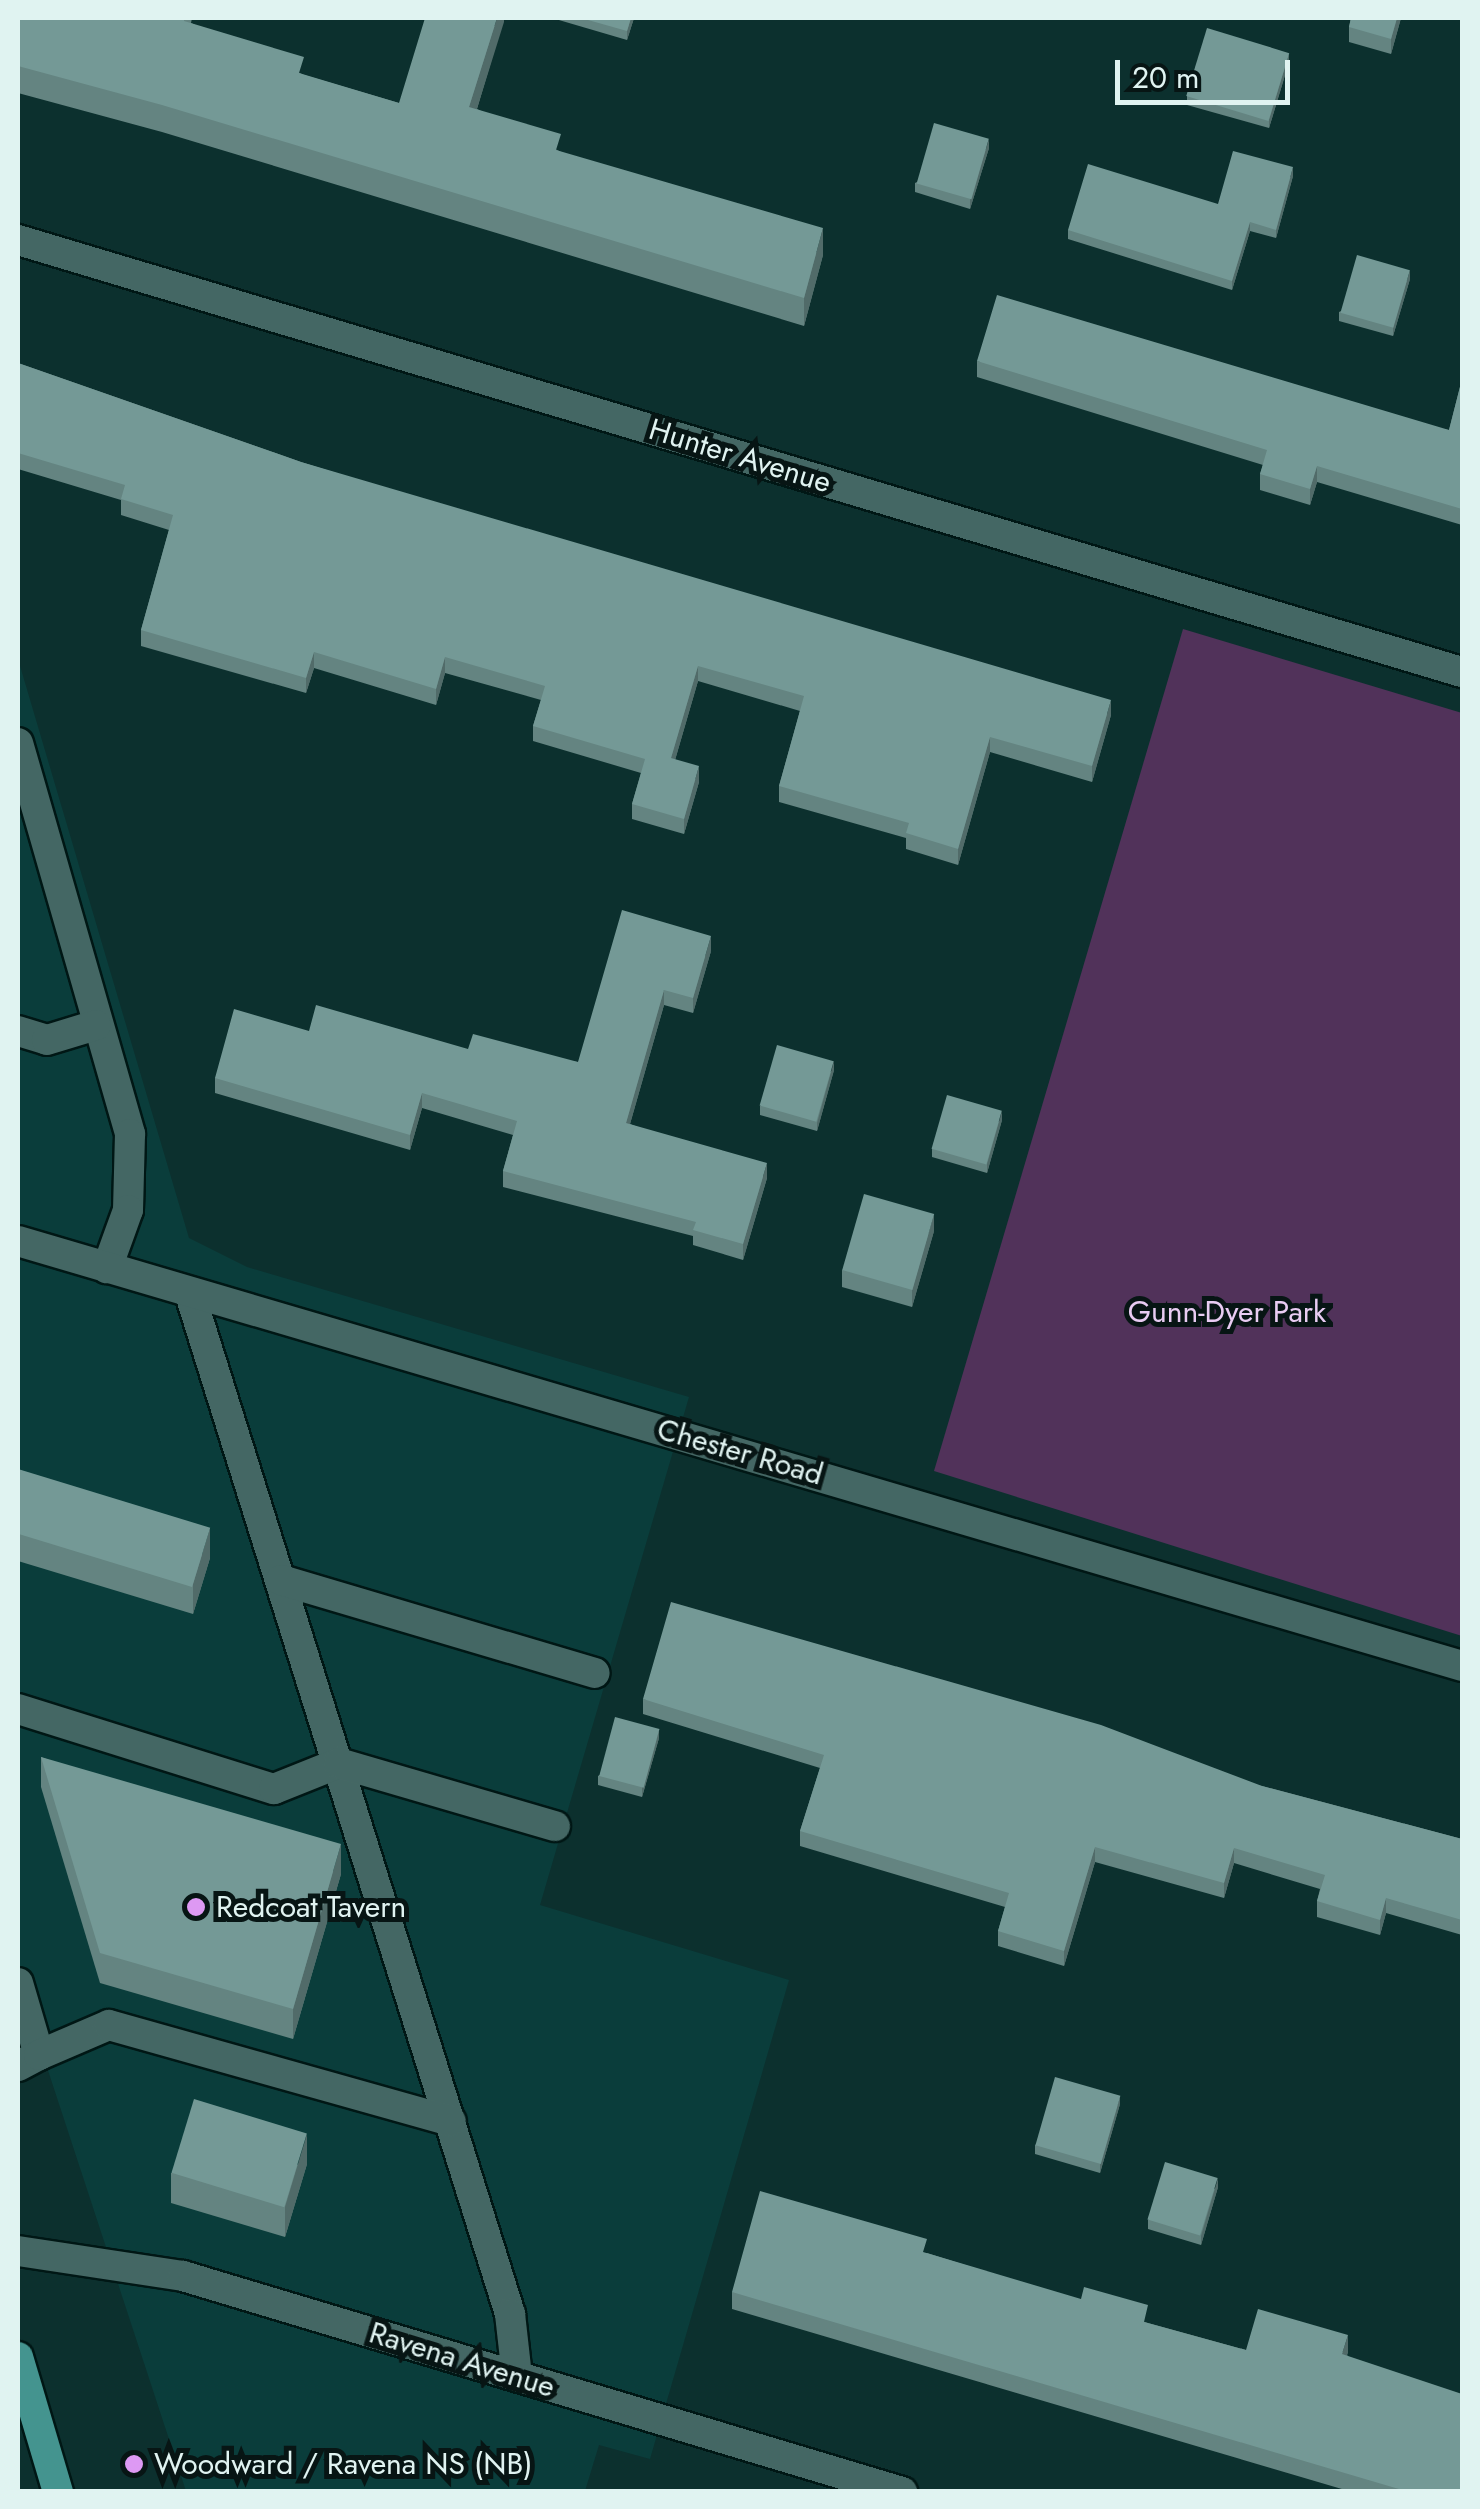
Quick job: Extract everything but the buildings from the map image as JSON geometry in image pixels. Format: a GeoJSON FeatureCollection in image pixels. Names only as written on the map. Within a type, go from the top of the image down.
{"type":"FeatureCollection","features":[{"type":"Feature","properties":{"kind":"main road"},"geometry":{"type":"LineString","coordinates":[[18,2357],[58,2492]]}},
{"type":"Feature","properties":{"kind":"street","name":"Hunter Avenue"},"geometry":{"type":"LineString","coordinates":[[18,240],[1462,672]]}},
{"type":"Feature","properties":{"kind":"street"},"geometry":{"type":"LineString","coordinates":[[18,742],[25,792],[134,1164],[107,1268]]}},
{"type":"Feature","properties":{"kind":"street"},"geometry":{"type":"LineString","coordinates":[[18,1032],[47,1040],[96,1024]]}},
{"type":"Feature","properties":{"kind":"street","name":"Chester Road"},"geometry":{"type":"LineString","coordinates":[[18,1241],[1462,1666]]}},
{"type":"Feature","properties":{"kind":"street"},"geometry":{"type":"LineString","coordinates":[[190,1294],[510,2314],[517,2376]]}},
{"type":"Feature","properties":{"kind":"street"},"geometry":{"type":"LineString","coordinates":[[281,1580],[594,1672]]}},
{"type":"Feature","properties":{"kind":"street"},"geometry":{"type":"LineString","coordinates":[[18,1710],[274,1788],[339,1763],[555,1826]]}},
{"type":"Feature","properties":{"kind":"street"},"geometry":{"type":"LineString","coordinates":[[18,1983],[28,2061],[108,2024],[451,2122]]}},
{"type":"Feature","properties":{"kind":"street","name":"Ravena Avenue"},"geometry":{"type":"LineString","coordinates":[[18,2250],[183,2276],[902,2492]]}},
{"type":"Feature","properties":{"kind":"shaded area"},"geometry":{"type":"Polygon","coordinates":[[[18,659],[189,1238],[247,1267],[689,1397],[540,1905],[789,1980],[650,2459],[599,2445],[585,2491],[186,2491],[18,1979],[18,659]]]}},
{"type":"Feature","properties":{"kind":"green space","name":"Gunn-Dyer Park"},"geometry":{"type":"Polygon","coordinates":[[[1183,629],[1462,713],[1462,1636],[934,1471],[1183,629]]]}},
{"type":"Feature","properties":{"kind":"place","name":"Redcoat Tavern"},"geometry":{"type":"Point","coordinates":[196,1907]}},
{"type":"Feature","properties":{"kind":"place","name":"Woodward / Ravena NS (NB)"},"geometry":{"type":"Point","coordinates":[134,2464]}}]}
